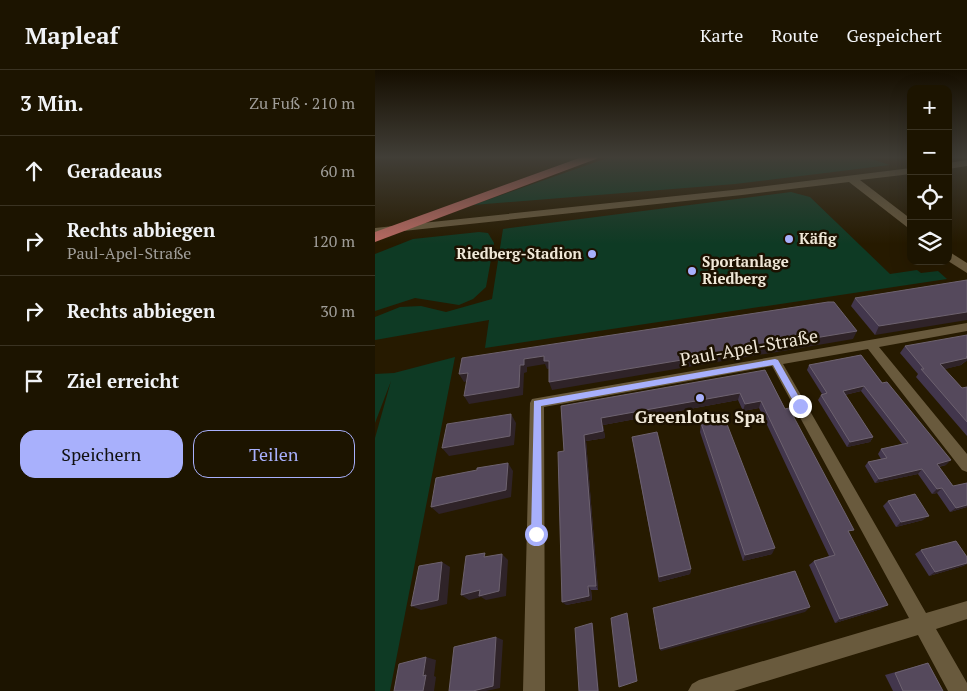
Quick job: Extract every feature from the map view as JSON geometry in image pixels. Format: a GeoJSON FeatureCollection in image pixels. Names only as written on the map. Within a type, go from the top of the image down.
{"type":"FeatureCollection","features":[{"type":"Feature","properties":{"kind":"highway"},"geometry":{"type":"LineString","coordinates":[[375,229],[492,186]]}},
{"type":"Feature","properties":{"kind":"highway"},"geometry":{"type":"LineString","coordinates":[[375,237],[510,186]]}},
{"type":"Feature","properties":{"kind":"main road"},"geometry":{"type":"LineString","coordinates":[[375,229],[438,224],[788,186]]}},
{"type":"Feature","properties":{"kind":"main road"},"geometry":{"type":"LineString","coordinates":[[861,186],[907,222]]}},
{"type":"Feature","properties":{"kind":"main road"},"geometry":{"type":"LineString","coordinates":[[952,258],[967,269]]}},
{"type":"Feature","properties":{"kind":"street","name":"Paul-Apel-Straße"},"geometry":{"type":"LineString","coordinates":[[534,691],[537,403],[967,327]]}},
{"type":"Feature","properties":{"kind":"street"},"geometry":{"type":"LineString","coordinates":[[871,345],[967,465]]}},
{"type":"Feature","properties":{"kind":"street"},"geometry":{"type":"LineString","coordinates":[[775,362],[960,691]]}},
{"type":"Feature","properties":{"kind":"street"},"geometry":{"type":"LineString","coordinates":[[699,691],[967,610]]}},
{"type":"Feature","properties":{"kind":"green space"},"geometry":{"type":"Polygon","coordinates":[[[527,186],[710,186],[473,205],[527,186]]]}},
{"type":"Feature","properties":{"kind":"green space","name":"Sportanlage Riedberg"},"geometry":{"type":"Polygon","coordinates":[[[791,192],[810,197],[890,274],[917,270],[921,273],[938,271],[947,279],[485,348],[489,320],[375,340],[375,317],[400,307],[421,306],[446,312],[492,299],[503,229],[791,192]]]}},
{"type":"Feature","properties":{"kind":"green space"},"geometry":{"type":"Polygon","coordinates":[[[479,232],[488,233],[494,243],[486,287],[473,299],[459,305],[415,298],[375,311],[375,254],[413,239],[479,232]]]}},
{"type":"Feature","properties":{"kind":"green space"},"geometry":{"type":"Polygon","coordinates":[[[455,357],[390,691],[375,691],[375,438],[391,381],[375,423],[375,374],[394,373],[455,357]]]}},
{"type":"Feature","properties":{"kind":"building"},"geometry":{"type":"Polygon","coordinates":[[[967,280],[967,312],[879,326],[855,298],[967,280]]]}},
{"type":"Feature","properties":{"kind":"building"},"geometry":{"type":"Polygon","coordinates":[[[834,302],[857,331],[549,382],[549,361],[544,361],[544,356],[524,359],[524,365],[520,365],[519,387],[464,396],[468,373],[459,374],[462,358],[834,302]]]}},
{"type":"Feature","properties":{"kind":"building"},"geometry":{"type":"Polygon","coordinates":[[[967,335],[967,358],[940,364],[962,388],[967,387],[967,422],[921,369],[924,369],[905,346],[967,335]]]}},
{"type":"Feature","properties":{"kind":"building"},"geometry":{"type":"Polygon","coordinates":[[[861,355],[882,383],[887,382],[951,460],[937,464],[953,486],[967,483],[967,505],[956,508],[942,488],[937,489],[922,469],[879,479],[868,462],[887,458],[881,449],[908,443],[864,386],[843,391],[873,437],[850,442],[821,395],[827,393],[809,365],[861,355]]]}},
{"type":"Feature","properties":{"kind":"building"},"geometry":{"type":"Polygon","coordinates":[[[765,370],[785,409],[789,408],[854,530],[848,531],[888,605],[840,619],[814,561],[835,555],[761,401],[745,404],[740,393],[601,418],[603,431],[584,435],[596,586],[588,586],[589,596],[562,602],[558,452],[564,451],[561,406],[765,370]]]}},
{"type":"Feature","properties":{"kind":"building"},"geometry":{"type":"Polygon","coordinates":[[[511,414],[510,436],[442,448],[447,424],[511,414]]]}},
{"type":"Feature","properties":{"kind":"building"},"geometry":{"type":"Polygon","coordinates":[[[725,419],[775,548],[745,555],[701,423],[725,419]]]}},
{"type":"Feature","properties":{"kind":"building"},"geometry":{"type":"Polygon","coordinates":[[[657,432],[691,569],[659,577],[632,437],[657,432]]]}},
{"type":"Feature","properties":{"kind":"building"},"geometry":{"type":"Polygon","coordinates":[[[508,463],[506,490],[431,507],[436,478],[508,463]]]}},
{"type":"Feature","properties":{"kind":"building"},"geometry":{"type":"Polygon","coordinates":[[[915,494],[929,516],[901,522],[888,501],[915,494]]]}},
{"type":"Feature","properties":{"kind":"building"},"geometry":{"type":"Polygon","coordinates":[[[956,541],[967,557],[967,563],[935,572],[921,550],[956,541]]]}},
{"type":"Feature","properties":{"kind":"building"},"geometry":{"type":"Polygon","coordinates":[[[485,553],[484,557],[502,554],[499,591],[479,596],[480,590],[461,595],[466,556],[485,553]]]}},
{"type":"Feature","properties":{"kind":"building"},"geometry":{"type":"Polygon","coordinates":[[[442,562],[438,600],[411,606],[419,566],[442,562]]]}},
{"type":"Feature","properties":{"kind":"building"},"geometry":{"type":"Polygon","coordinates":[[[795,571],[810,607],[660,649],[653,608],[795,571]]]}},
{"type":"Feature","properties":{"kind":"building"},"geometry":{"type":"Polygon","coordinates":[[[627,613],[637,681],[619,687],[611,618],[627,613]]]}},
{"type":"Feature","properties":{"kind":"building"},"geometry":{"type":"Polygon","coordinates":[[[592,623],[598,691],[579,691],[575,628],[592,623]]]}},
{"type":"Feature","properties":{"kind":"building"},"geometry":{"type":"Polygon","coordinates":[[[496,637],[493,686],[473,691],[449,691],[454,647],[496,637]]]}},
{"type":"Feature","properties":{"kind":"building"},"geometry":{"type":"Polygon","coordinates":[[[426,657],[423,676],[426,675],[423,691],[394,691],[399,664],[426,657]]]}},
{"type":"Feature","properties":{"kind":"building"},"geometry":{"type":"Polygon","coordinates":[[[928,663],[943,691],[903,691],[895,673],[928,663]]]}},
{"type":"Feature","properties":{"kind":"place","name":"Käfig"},"geometry":{"type":"Point","coordinates":[789,239]}},
{"type":"Feature","properties":{"kind":"place","name":"Riedberg-Stadion"},"geometry":{"type":"Point","coordinates":[592,254]}},
{"type":"Feature","properties":{"kind":"place","name":"Sportanlage Riedberg"},"geometry":{"type":"Point","coordinates":[692,271]}},
{"type":"Feature","properties":{"kind":"place","name":"Greenlotus Spa"},"geometry":{"type":"Point","coordinates":[700,398]}},
{"type":"Feature","properties":{"kind":"route"},"geometry":{"type":"LineString","coordinates":[[536,534],[537,403],[775,362],[800,406]]}}]}
